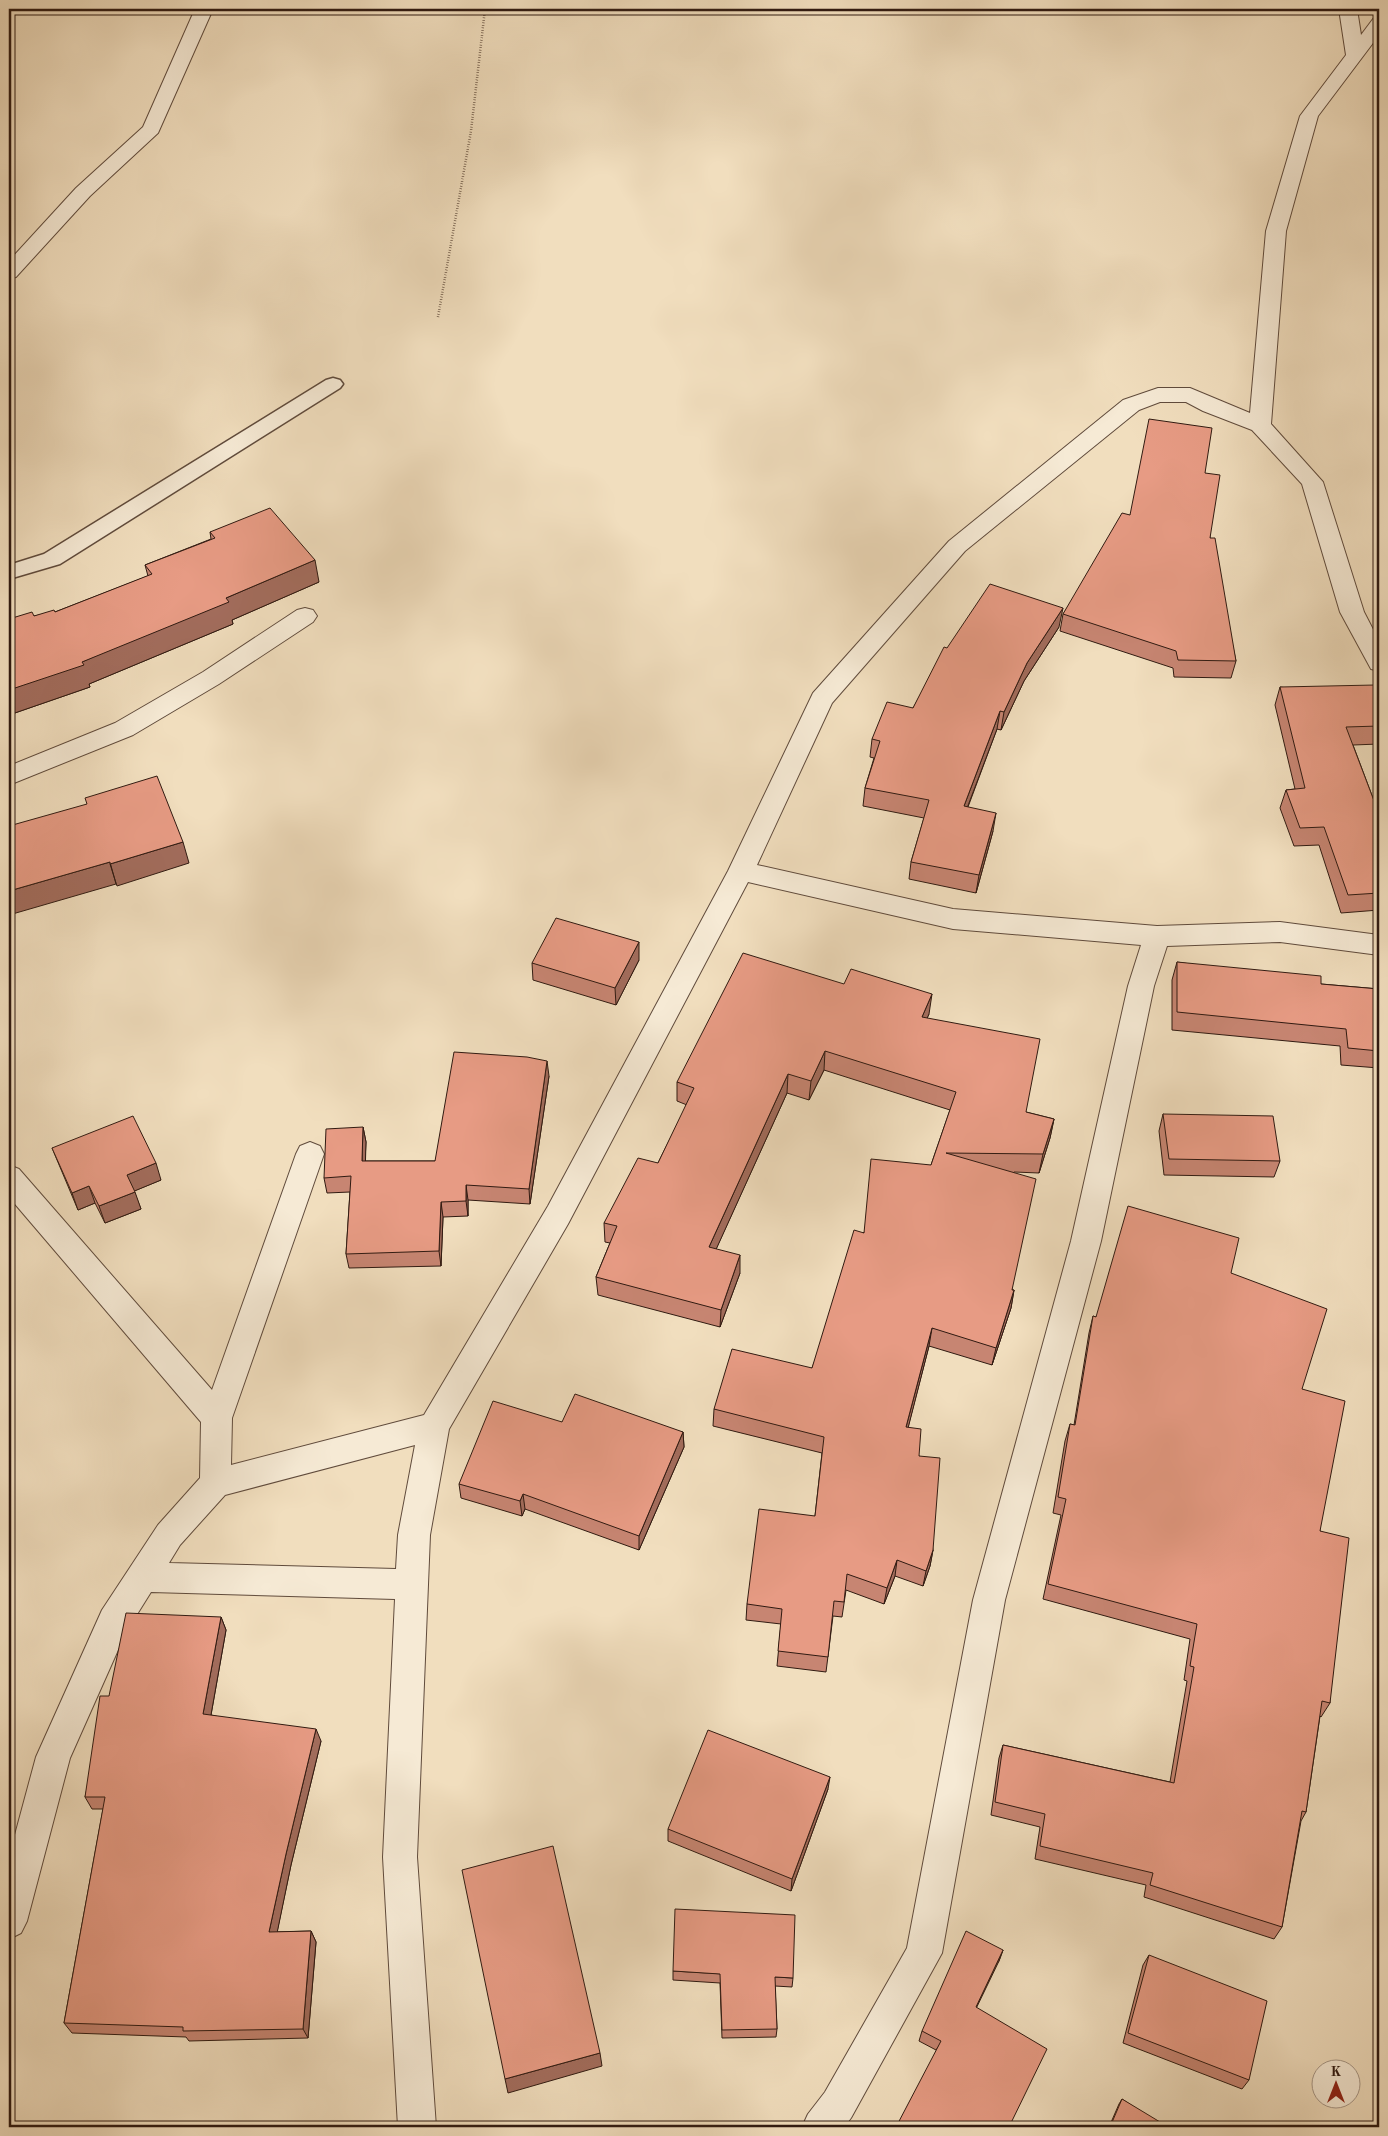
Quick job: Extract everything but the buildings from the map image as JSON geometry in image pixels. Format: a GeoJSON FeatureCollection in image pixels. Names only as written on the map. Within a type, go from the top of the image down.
{"type":"FeatureCollection","features":[{"type":"Feature","properties":{"kind":"street"},"geometry":{"type":"LineString","coordinates":[[9,273],[83,192],[151,129],[204,9]]}},
{"type":"Feature","properties":{"kind":"street"},"geometry":{"type":"LineString","coordinates":[[1348,9],[1355,56]]}},
{"type":"Feature","properties":{"kind":"street"},"geometry":{"type":"LineString","coordinates":[[1260,425],[1276,231],[1309,116],[1379,23]]}},
{"type":"Feature","properties":{"kind":"street"},"geometry":{"type":"LineString","coordinates":[[417,2127],[400,1857],[414,1534],[434,1426],[558,1215],[742,870],[822,699],[957,546],[1131,405],[1158,395],[1190,395],[1211,406],[1260,425],[1312,482],[1352,612],[1379,663]]}},
{"type":"Feature","properties":{"kind":"street"},"geometry":{"type":"LineString","coordinates":[[9,776],[124,729],[211,678],[305,616]]}},
{"type":"Feature","properties":{"kind":"street"},"geometry":{"type":"LineString","coordinates":[[742,870],[953,919],[1157,936],[1280,932],[1379,945]]}},
{"type":"Feature","properties":{"kind":"street"},"geometry":{"type":"LineString","coordinates":[[821,2127],[838,2105],[924,1952],[989,1600],[1086,1240],[1142,986],[1157,936]]}},
{"type":"Feature","properties":{"kind":"street"},"geometry":{"type":"LineString","coordinates":[[215,1483],[217,1418],[310,1154]]}},
{"type":"Feature","properties":{"kind":"street"},"geometry":{"type":"LineString","coordinates":[[9,1177],[217,1418]]}},
{"type":"Feature","properties":{"kind":"street"},"geometry":{"type":"LineString","coordinates":[[9,1921],[53,1757],[114,1620],[169,1535],[215,1483],[434,1426]]}},
{"type":"Feature","properties":{"kind":"street"},"geometry":{"type":"LineString","coordinates":[[142,1578],[412,1584]]}},
{"type":"Feature","properties":{"kind":"lane"},"geometry":{"type":"LineString","coordinates":[[9,572],[52,559],[333,384]]}},
{"type":"Feature","properties":{"kind":"path"},"geometry":{"type":"LineString","coordinates":[[438,317],[471,131],[485,9]]}}]}
